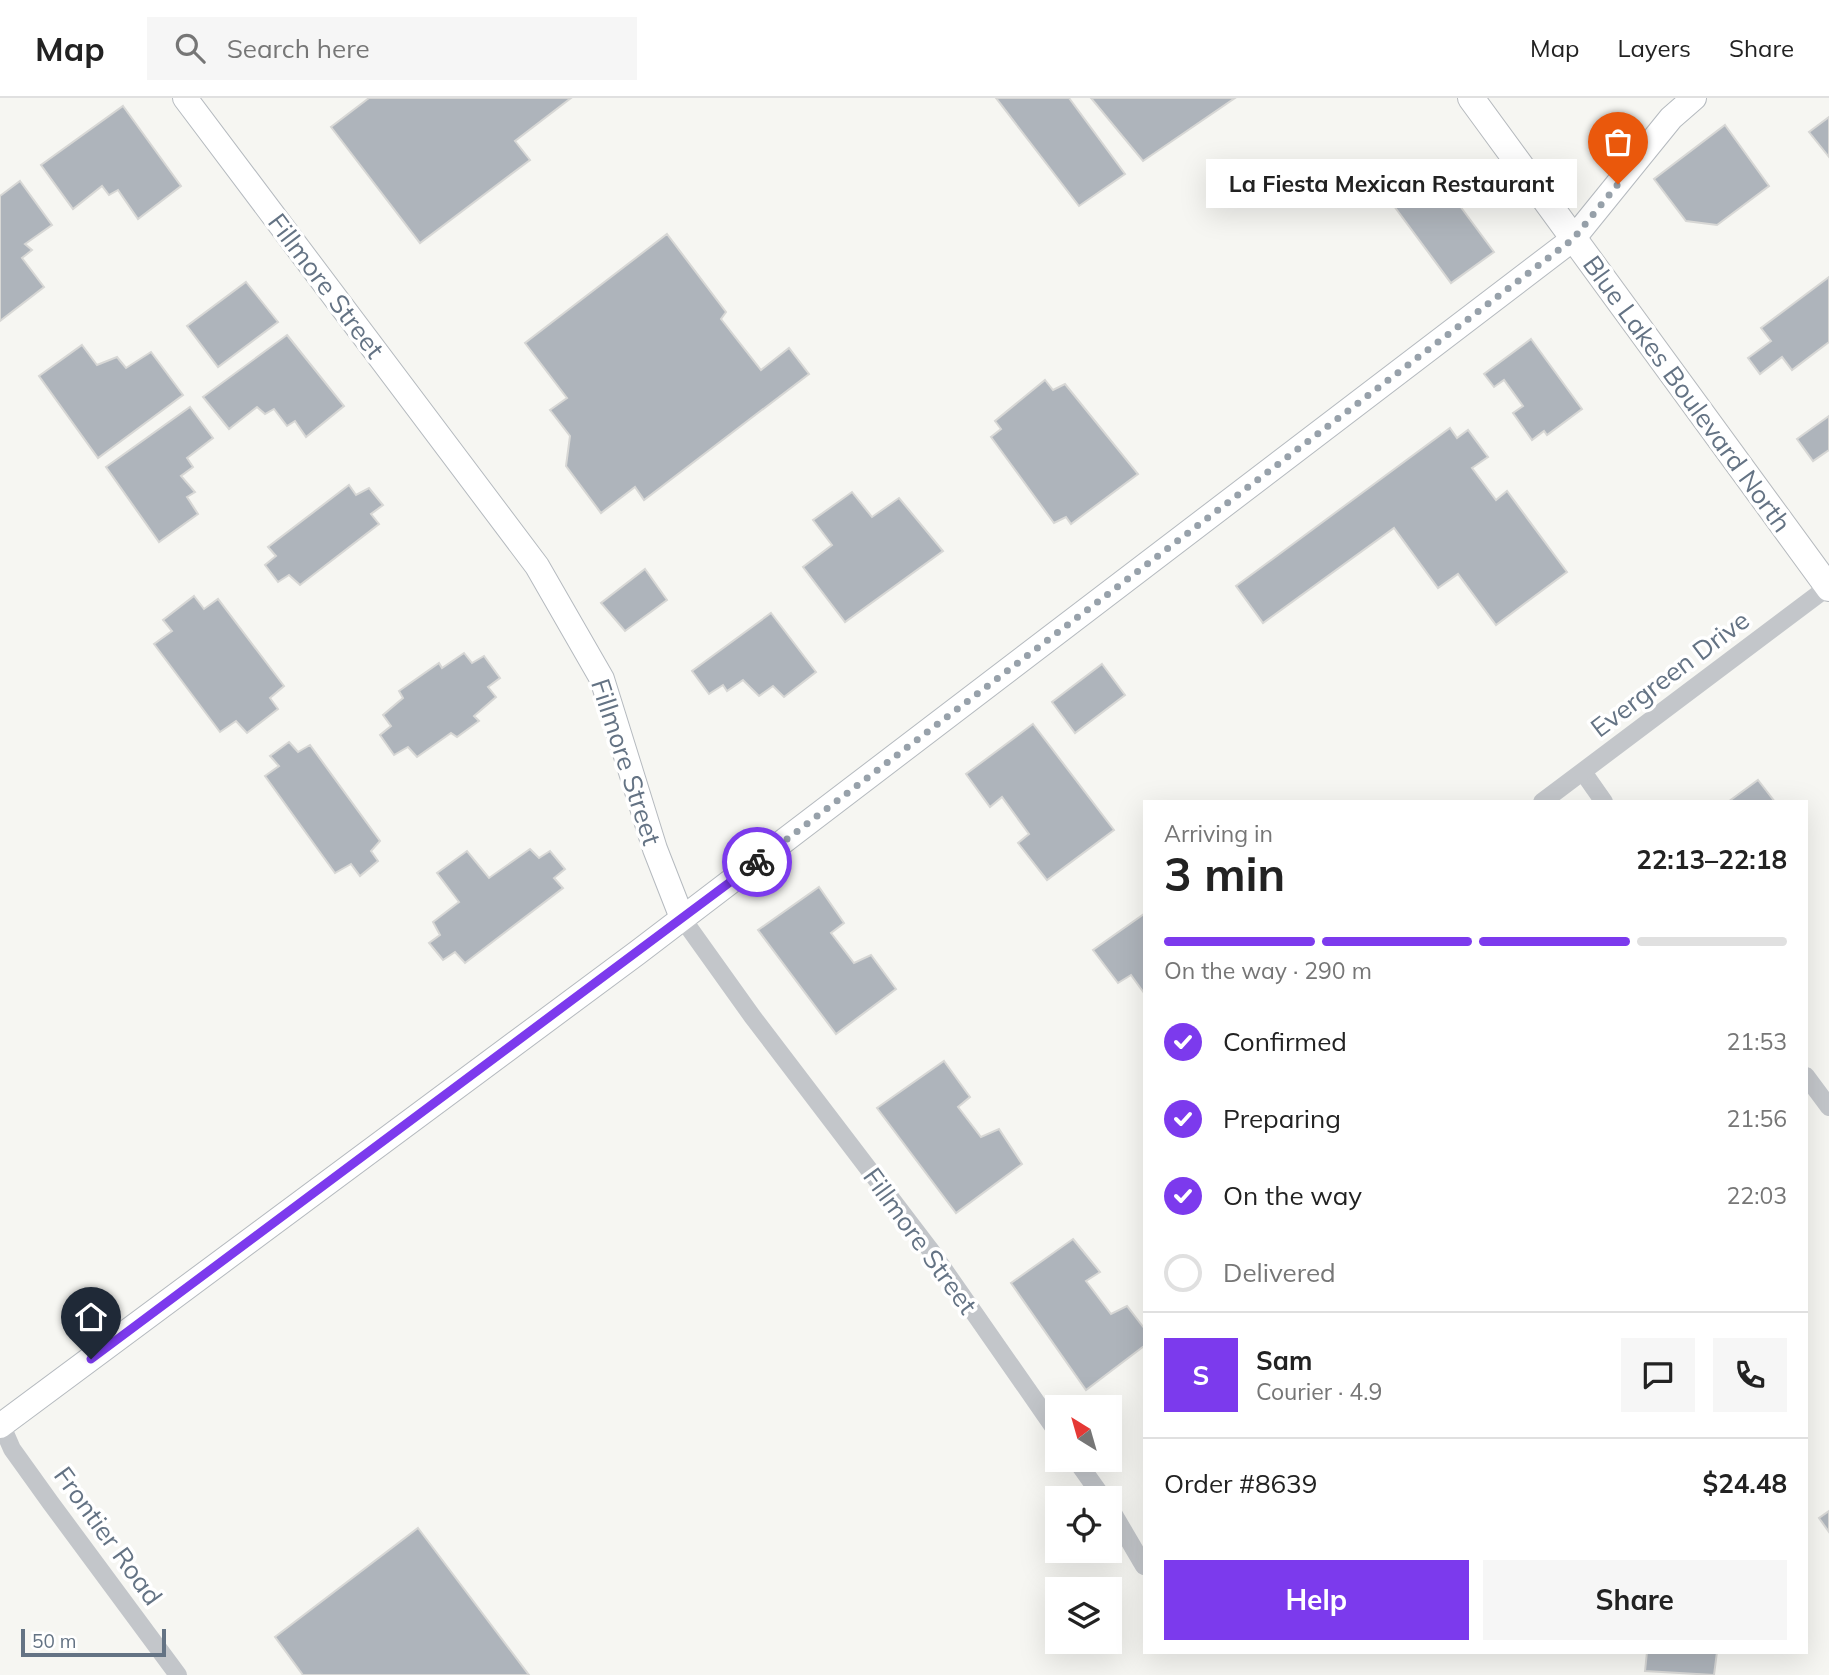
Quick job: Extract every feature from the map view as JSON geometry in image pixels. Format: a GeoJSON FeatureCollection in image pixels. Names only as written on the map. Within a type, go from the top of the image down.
{"type":"FeatureCollection","features":[{"type":"Feature","properties":{"kind":"main road","name":"Fillmore Street"},"geometry":{"type":"LineString","coordinates":[[185,98],[537,566],[602,679],[655,849],[682,918]]}},
{"type":"Feature","properties":{"kind":"main road","name":"Blue Lakes Boulevard North"},"geometry":{"type":"LineString","coordinates":[[1471,98],[1829,588]]}},
{"type":"Feature","properties":{"kind":"main road"},"geometry":{"type":"LineString","coordinates":[[1,1426],[682,918],[1573,239],[1671,118],[1694,98]]}},
{"type":"Feature","properties":{"kind":"street","name":"Evergreen Drive"},"geometry":{"type":"LineString","coordinates":[[1545,800],[1829,588]]}},
{"type":"Feature","properties":{"kind":"street"},"geometry":{"type":"LineString","coordinates":[[1583,772],[1603,800]]}},
{"type":"Feature","properties":{"kind":"street","name":"Fillmore Street"},"geometry":{"type":"LineString","coordinates":[[682,918],[752,1016],[931,1251],[1045,1415]]}},
{"type":"Feature","properties":{"kind":"street"},"geometry":{"type":"LineString","coordinates":[[1808,1079],[1829,1107]]}},
{"type":"Feature","properties":{"kind":"street","name":"Frontier Road"},"geometry":{"type":"LineString","coordinates":[[1,1426],[12,1449],[178,1675]]}},
{"type":"Feature","properties":{"kind":"street"},"geometry":{"type":"LineString","coordinates":[[1122,1528],[1143,1564]]}},
{"type":"Feature","properties":{"kind":"building"},"geometry":{"type":"Polygon","coordinates":[[[369,98],[571,98],[515,141],[530,160],[420,243],[331,127],[369,98]]]}},
{"type":"Feature","properties":{"kind":"building"},"geometry":{"type":"Polygon","coordinates":[[[996,98],[1069,98],[1125,174],[1079,206],[996,98]]]}},
{"type":"Feature","properties":{"kind":"building"},"geometry":{"type":"Polygon","coordinates":[[[1091,98],[1235,98],[1143,161],[1091,98]]]}},
{"type":"Feature","properties":{"kind":"building"},"geometry":{"type":"Polygon","coordinates":[[[123,106],[181,186],[138,219],[118,190],[109,195],[102,186],[73,209],[41,165],[123,106]]]}},
{"type":"Feature","properties":{"kind":"building"},"geometry":{"type":"Polygon","coordinates":[[[1829,117],[1829,157],[1809,132],[1829,117]]]}},
{"type":"Feature","properties":{"kind":"building"},"geometry":{"type":"Polygon","coordinates":[[[1725,125],[1769,186],[1717,225],[1686,221],[1654,179],[1725,125]]]}},
{"type":"Feature","properties":{"kind":"building"},"geometry":{"type":"Polygon","coordinates":[[[1437,175],[1494,252],[1451,283],[1394,206],[1437,175]]]}},
{"type":"Feature","properties":{"kind":"building"},"geometry":{"type":"Polygon","coordinates":[[[20,181],[52,225],[25,244],[32,250],[22,258],[44,287],[0,321],[0,196],[20,181]]]}},
{"type":"Feature","properties":{"kind":"building"},"geometry":{"type":"Polygon","coordinates":[[[667,234],[726,312],[721,319],[761,370],[789,348],[809,374],[644,500],[635,487],[601,513],[566,466],[570,436],[550,410],[567,398],[525,343],[667,234]]]}},
{"type":"Feature","properties":{"kind":"building"},"geometry":{"type":"Polygon","coordinates":[[[1829,277],[1829,342],[1792,370],[1782,357],[1760,374],[1748,358],[1771,341],[1761,328],[1829,277]]]}},
{"type":"Feature","properties":{"kind":"building"},"geometry":{"type":"Polygon","coordinates":[[[246,282],[278,322],[218,367],[187,326],[246,282]]]}},
{"type":"Feature","properties":{"kind":"building"},"geometry":{"type":"Polygon","coordinates":[[[287,335],[344,406],[306,437],[295,421],[287,426],[274,409],[265,414],[257,407],[229,429],[203,397],[287,335]]]}},
{"type":"Feature","properties":{"kind":"building"},"geometry":{"type":"Polygon","coordinates":[[[1531,339],[1582,409],[1547,435],[1544,431],[1532,440],[1513,413],[1523,406],[1504,380],[1494,387],[1484,374],[1531,339]]]}},
{"type":"Feature","properties":{"kind":"building"},"geometry":{"type":"Polygon","coordinates":[[[82,345],[97,365],[117,357],[126,368],[151,352],[183,395],[98,458],[39,376],[82,345]]]}},
{"type":"Feature","properties":{"kind":"building"},"geometry":{"type":"Polygon","coordinates":[[[1045,380],[1053,390],[1065,384],[1138,474],[1071,524],[1066,517],[1054,523],[991,437],[1001,429],[995,421],[1045,380]]]}},
{"type":"Feature","properties":{"kind":"building"},"geometry":{"type":"Polygon","coordinates":[[[190,407],[213,438],[187,458],[193,467],[181,476],[195,492],[187,497],[198,514],[159,542],[106,467],[190,407]]]}},
{"type":"Feature","properties":{"kind":"building"},"geometry":{"type":"Polygon","coordinates":[[[1829,416],[1829,450],[1813,461],[1797,439],[1829,416]]]}},
{"type":"Feature","properties":{"kind":"building"},"geometry":{"type":"Polygon","coordinates":[[[1450,428],[1457,438],[1468,430],[1488,457],[1472,468],[1496,500],[1507,491],[1567,572],[1496,625],[1458,574],[1438,588],[1394,528],[1263,623],[1236,586],[1450,428]]]}},
{"type":"Feature","properties":{"kind":"building"},"geometry":{"type":"Polygon","coordinates":[[[349,485],[356,495],[369,488],[383,505],[371,514],[379,524],[300,585],[289,575],[278,582],[265,565],[276,556],[268,547],[349,485]]]}},
{"type":"Feature","properties":{"kind":"building"},"geometry":{"type":"Polygon","coordinates":[[[852,492],[872,517],[899,498],[943,551],[845,622],[803,567],[832,545],[813,520],[852,492]]]}},
{"type":"Feature","properties":{"kind":"building"},"geometry":{"type":"Polygon","coordinates":[[[645,569],[667,600],[625,631],[601,603],[645,569]]]}},
{"type":"Feature","properties":{"kind":"building"},"geometry":{"type":"Polygon","coordinates":[[[194,596],[204,609],[218,599],[284,686],[270,698],[278,709],[247,733],[236,721],[220,732],[154,644],[172,631],[163,620],[194,596]]]}},
{"type":"Feature","properties":{"kind":"building"},"geometry":{"type":"Polygon","coordinates":[[[771,613],[816,672],[784,697],[773,686],[759,696],[743,680],[727,691],[723,685],[709,694],[692,671],[771,613]]]}},
{"type":"Feature","properties":{"kind":"building"},"geometry":{"type":"Polygon","coordinates":[[[464,653],[472,663],[484,656],[500,678],[488,687],[496,697],[474,716],[479,721],[457,737],[451,733],[417,757],[408,747],[394,755],[380,735],[391,726],[383,715],[403,698],[399,691],[439,663],[442,668],[464,653]]]}},
{"type":"Feature","properties":{"kind":"building"},"geometry":{"type":"Polygon","coordinates":[[[1102,664],[1125,695],[1075,733],[1052,702],[1102,664]]]}},
{"type":"Feature","properties":{"kind":"building"},"geometry":{"type":"Polygon","coordinates":[[[1033,724],[1114,830],[1047,880],[1018,843],[1029,834],[1002,797],[990,807],[966,774],[1033,724]]]}},
{"type":"Feature","properties":{"kind":"building"},"geometry":{"type":"Polygon","coordinates":[[[289,742],[298,752],[310,745],[380,841],[371,851],[378,861],[360,876],[351,864],[335,873],[265,776],[279,766],[270,756],[289,742]]]}},
{"type":"Feature","properties":{"kind":"building"},"geometry":{"type":"Polygon","coordinates":[[[1758,780],[1773,800],[1731,800],[1758,780]]]}},
{"type":"Feature","properties":{"kind":"building"},"geometry":{"type":"Polygon","coordinates":[[[530,849],[539,858],[550,851],[565,869],[554,878],[563,888],[465,963],[455,952],[443,960],[429,943],[440,935],[433,922],[459,902],[437,873],[467,851],[489,878],[530,849]]]}},
{"type":"Feature","properties":{"kind":"building"},"geometry":{"type":"Polygon","coordinates":[[[819,887],[844,923],[831,933],[854,963],[871,955],[896,989],[836,1034],[758,930],[819,887]]]}},
{"type":"Feature","properties":{"kind":"building"},"geometry":{"type":"Polygon","coordinates":[[[1143,915],[1143,992],[1131,975],[1118,983],[1093,950],[1143,915]]]}},
{"type":"Feature","properties":{"kind":"building"},"geometry":{"type":"Polygon","coordinates":[[[944,1061],[970,1097],[958,1107],[981,1137],[999,1129],[1022,1164],[956,1213],[877,1108],[944,1061]]]}},
{"type":"Feature","properties":{"kind":"building"},"geometry":{"type":"Polygon","coordinates":[[[1073,1239],[1100,1272],[1086,1281],[1111,1314],[1127,1306],[1143,1327],[1143,1347],[1086,1390],[1011,1283],[1073,1239]]]}},
{"type":"Feature","properties":{"kind":"building"},"geometry":{"type":"Polygon","coordinates":[[[1829,1511],[1829,1532],[1819,1518],[1829,1511]]]}},
{"type":"Feature","properties":{"kind":"building"},"geometry":{"type":"Polygon","coordinates":[[[418,1528],[529,1675],[303,1675],[275,1637],[418,1528]]]}},
{"type":"Feature","properties":{"kind":"building"},"geometry":{"type":"Polygon","coordinates":[[[1647,1654],[1717,1654],[1714,1675],[1645,1671],[1647,1654]]]}},
{"type":"Feature","properties":{"kind":"way so far"},"geometry":{"type":"LineString","coordinates":[[757,862],[1573,239],[1618,184]]}},
{"type":"Feature","properties":{"kind":"place","name":"La Fiesta Mexican Restaurant"},"geometry":{"type":"Point","coordinates":[1618,184]}},
{"type":"Feature","properties":{"kind":"route"},"geometry":{"type":"LineString","coordinates":[[91,1359],[757,862]]}}]}
